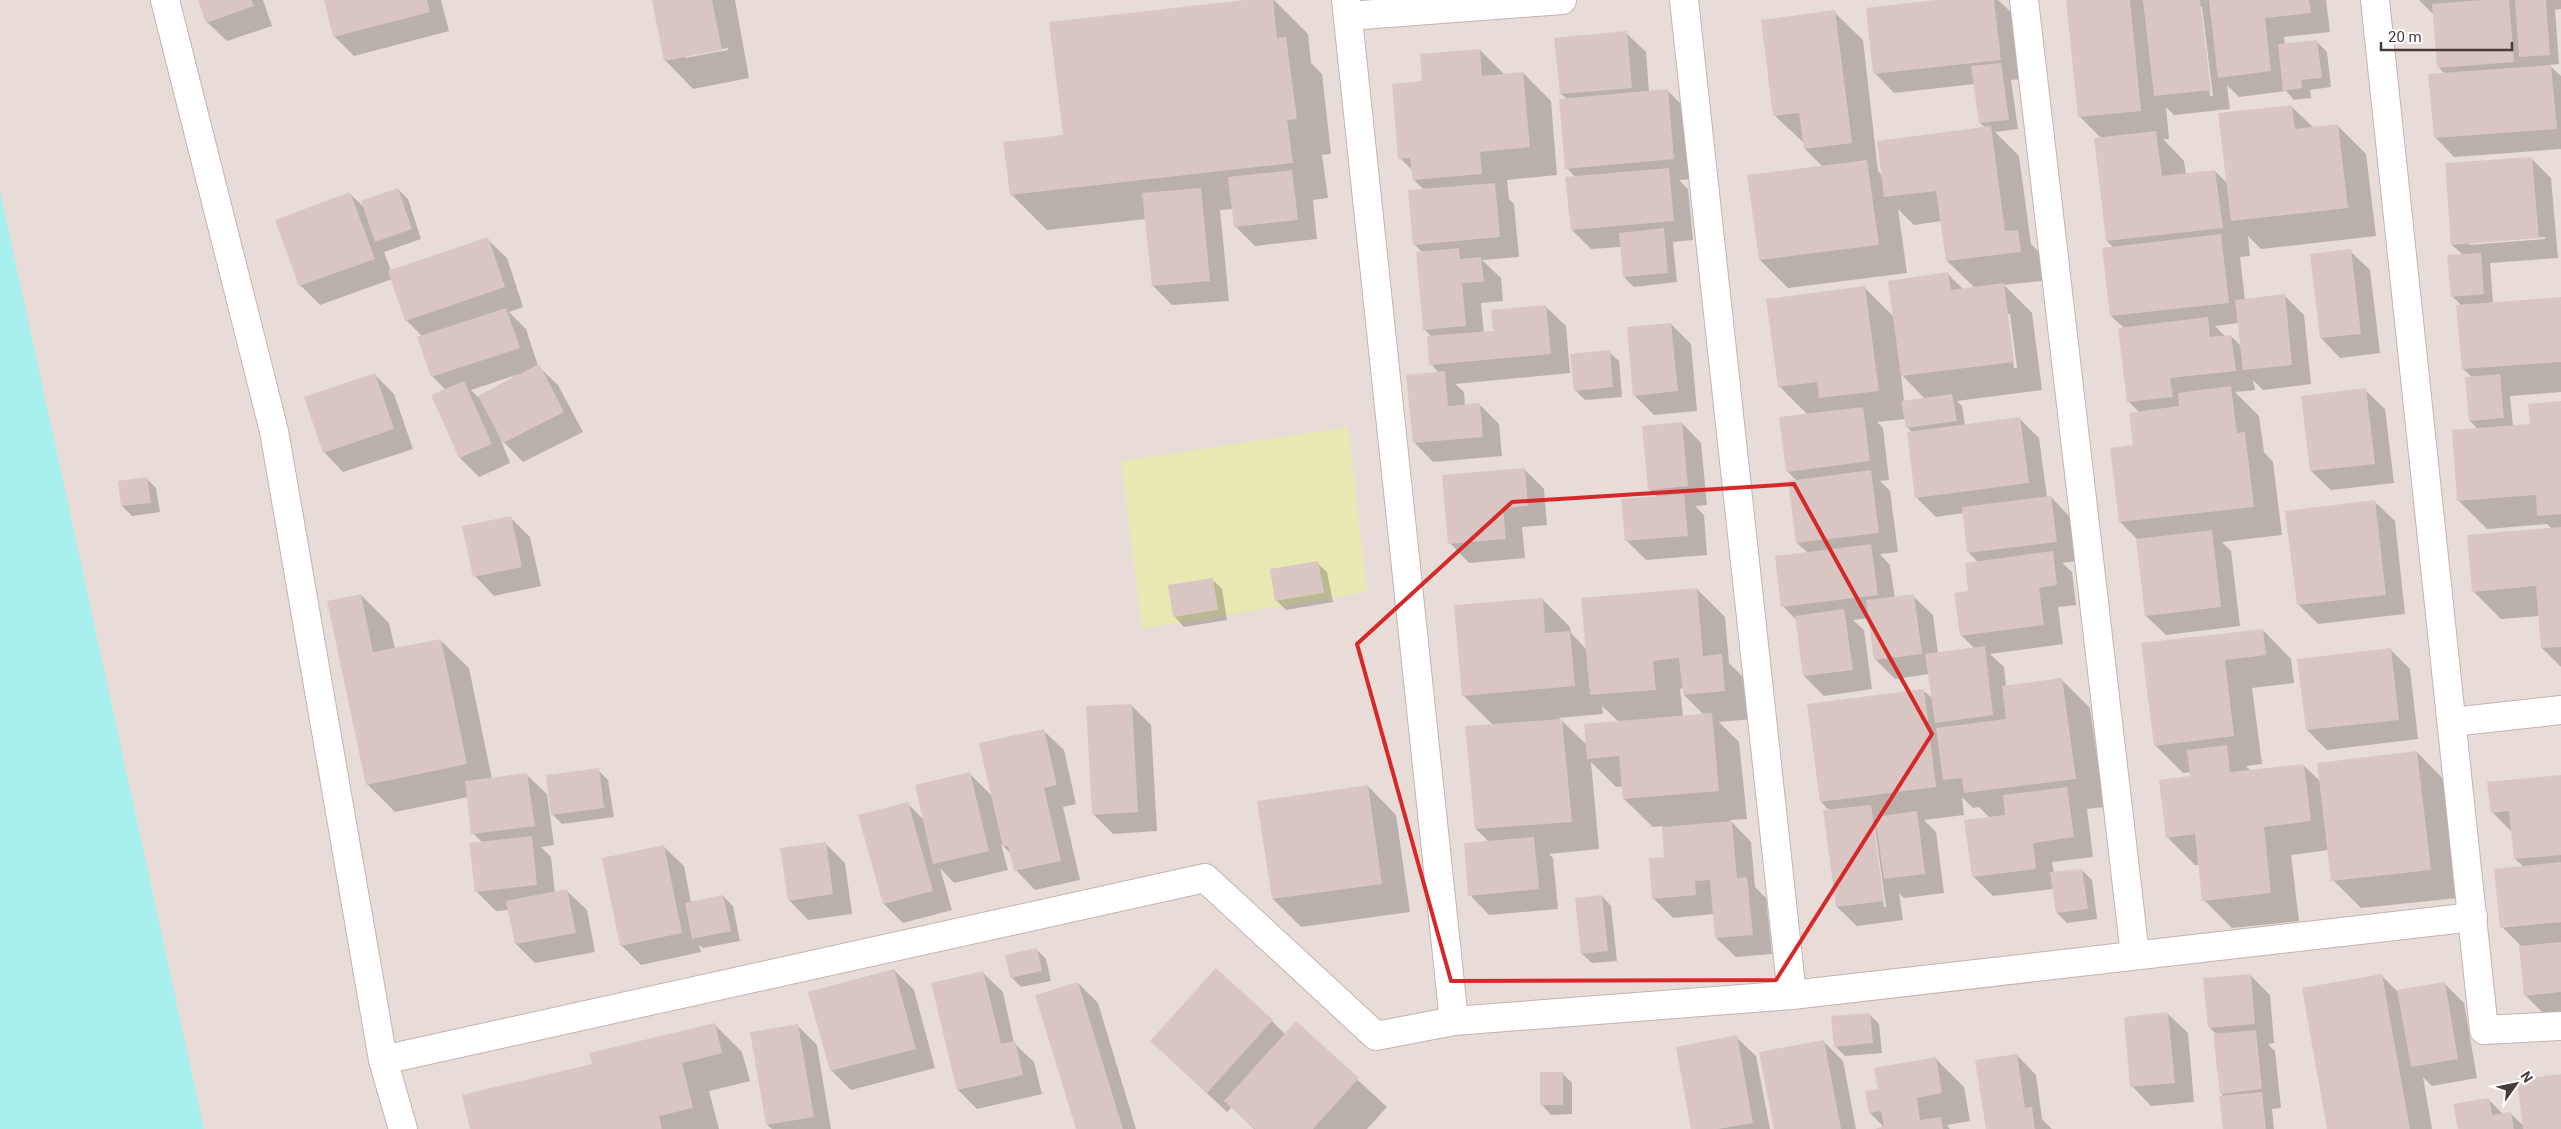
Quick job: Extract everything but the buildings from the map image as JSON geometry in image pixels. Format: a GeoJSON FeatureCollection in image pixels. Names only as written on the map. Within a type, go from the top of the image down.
{"type":"FeatureCollection","features":[{"type":"Feature","properties":{"kind":"street"},"geometry":{"type":"LineString","coordinates":[[165,0],[274,431],[383,1060],[403,1129]]}},
{"type":"Feature","properties":{"kind":"street"},"geometry":{"type":"LineString","coordinates":[[1454,1021],[1347,8],[1562,0]]}},
{"type":"Feature","properties":{"kind":"street"},"geometry":{"type":"LineString","coordinates":[[1684,0],[1792,995]]}},
{"type":"Feature","properties":{"kind":"street"},"geometry":{"type":"LineString","coordinates":[[2024,0],[2135,955]]}},
{"type":"Feature","properties":{"kind":"street"},"geometry":{"type":"LineString","coordinates":[[2375,0],[2484,1030],[2561,1026]]}},
{"type":"Feature","properties":{"kind":"street"},"geometry":{"type":"LineString","coordinates":[[2452,722],[2561,710]]}},
{"type":"Feature","properties":{"kind":"street"},"geometry":{"type":"LineString","coordinates":[[383,1060],[1205,878],[1376,1036],[1454,1021],[1792,995],[2473,917]]}},
{"type":"Feature","properties":{"kind":"highlighted area"},"geometry":{"type":"Polygon","coordinates":[[[1794,484],[1932,734],[1776,980],[1451,981],[1357,644],[1512,502],[1794,484]]]}},
{"type":"Feature","properties":{"kind":"shaded area"},"geometry":{"type":"Polygon","coordinates":[[[0,0],[2561,0],[2561,1129],[138,1129],[0,463],[0,0]]]}},
{"type":"Feature","properties":{"kind":"green space"},"geometry":{"type":"Polygon","coordinates":[[[1348,427],[1367,592],[1142,629],[1121,461],[1348,427]]]}},
{"type":"Feature","properties":{"kind":"water"},"geometry":{"type":"Polygon","coordinates":[[[0,191],[204,1129],[0,1129],[0,191]]]}}]}
